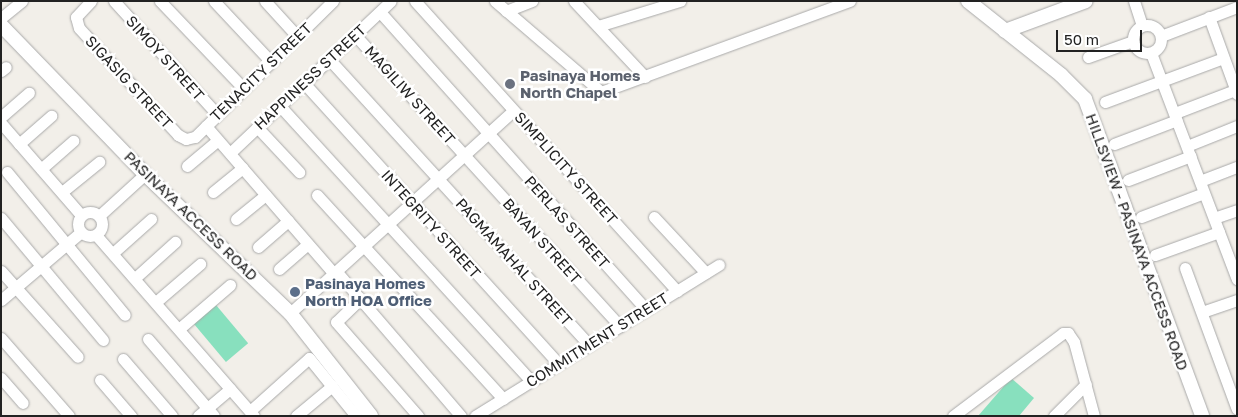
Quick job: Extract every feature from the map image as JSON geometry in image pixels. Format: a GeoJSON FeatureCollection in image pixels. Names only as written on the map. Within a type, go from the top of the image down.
{"type":"FeatureCollection","features":[{"type":"Feature","properties":{"kind":"street"},"geometry":{"type":"LineString","coordinates":[[1,18],[22,1]]}},
{"type":"Feature","properties":{"kind":"street","name":"SIMOY STREET"},"geometry":{"type":"LineString","coordinates":[[114,1],[217,114]]}},
{"type":"Feature","properties":{"kind":"street"},"geometry":{"type":"LineString","coordinates":[[160,1],[243,88]]}},
{"type":"Feature","properties":{"kind":"street"},"geometry":{"type":"LineString","coordinates":[[214,1],[271,62]]}},
{"type":"Feature","properties":{"kind":"street"},"geometry":{"type":"LineString","coordinates":[[265,1],[297,36]]}},
{"type":"Feature","properties":{"kind":"street","name":"HAPPINESS STREET"},"geometry":{"type":"LineString","coordinates":[[230,153],[391,1]]}},
{"type":"Feature","properties":{"kind":"street","name":"SIMPLICITY STREET"},"geometry":{"type":"LineString","coordinates":[[415,1],[677,291]]}},
{"type":"Feature","properties":{"kind":"street"},"geometry":{"type":"LineString","coordinates":[[495,1],[601,92],[850,1]]}},
{"type":"Feature","properties":{"kind":"street"},"geometry":{"type":"LineString","coordinates":[[506,11],[532,1]]}},
{"type":"Feature","properties":{"kind":"street"},"geometry":{"type":"LineString","coordinates":[[574,1],[645,77]]}},
{"type":"Feature","properties":{"kind":"street"},"geometry":{"type":"LineString","coordinates":[[598,26],[680,1]]}},
{"type":"Feature","properties":{"kind":"street"},"geometry":{"type":"LineString","coordinates":[[1005,31],[1086,1]]}},
{"type":"Feature","properties":{"kind":"street"},"geometry":{"type":"LineString","coordinates":[[1134,1],[1142,26]]}},
{"type":"Feature","properties":{"kind":"street","name":"SIGASIG STREET"},"geometry":{"type":"LineString","coordinates":[[90,2],[78,13],[75,21],[78,28],[165,120],[186,139]]}},
{"type":"Feature","properties":{"kind":"street","name":"HILLSVIEW - PASINAYA ACCESS ROAD"},"geometry":{"type":"LineString","coordinates":[[969,2],[1061,75],[1088,104],[1202,416]]}},
{"type":"Feature","properties":{"kind":"street","name":"TENACITY STREET"},"geometry":{"type":"LineString","coordinates":[[186,139],[195,136],[206,126],[297,36],[325,4]]}},
{"type":"Feature","properties":{"kind":"street"},"geometry":{"type":"LineString","coordinates":[[1160,36],[1237,7]]}},
{"type":"Feature","properties":{"kind":"street","name":"PERLAS STREET"},"geometry":{"type":"LineString","coordinates":[[380,12],[646,310]]}},
{"type":"Feature","properties":{"kind":"street"},"geometry":{"type":"LineString","coordinates":[[1114,144],[1236,92],[1209,17]]}},
{"type":"Feature","properties":{"kind":"street","name":"PASINAYA ACCESS ROAD"},"geometry":{"type":"LineString","coordinates":[[1,25],[145,174],[290,313],[371,416]]}},
{"type":"Feature","properties":{"kind":"street"},"geometry":{"type":"LineString","coordinates":[[1142,26],[1155,28],[1160,36],[1158,48],[1151,53],[1141,52],[1132,41],[1135,32],[1142,26]]}},
{"type":"Feature","properties":{"kind":"street","name":"MAGILIW STREET"},"geometry":{"type":"LineString","coordinates":[[355,35],[465,155]]}},
{"type":"Feature","properties":{"kind":"street"},"geometry":{"type":"LineString","coordinates":[[1088,57],[1132,41]]}},
{"type":"Feature","properties":{"kind":"street"},"geometry":{"type":"LineString","coordinates":[[1151,53],[1219,232],[1232,253],[1237,279]]}},
{"type":"Feature","properties":{"kind":"street"},"geometry":{"type":"LineString","coordinates":[[1105,102],[1223,58]]}},
{"type":"Feature","properties":{"kind":"street","name":"PAGMAMAHAL STREET"},"geometry":{"type":"LineString","coordinates":[[330,59],[589,345]]}},
{"type":"Feature","properties":{"kind":"street","name":"INTEGRITY STREET"},"geometry":{"type":"LineString","coordinates":[[304,84],[559,364]]}},
{"type":"Feature","properties":{"kind":"street"},"geometry":{"type":"LineString","coordinates":[[1,117],[29,93]]}},
{"type":"Feature","properties":{"kind":"street"},"geometry":{"type":"LineString","coordinates":[[280,106],[532,381]]}},
{"type":"Feature","properties":{"kind":"street"},"geometry":{"type":"LineString","coordinates":[[290,313],[514,111]]}},
{"type":"Feature","properties":{"kind":"street"},"geometry":{"type":"LineString","coordinates":[[19,144],[51,116]]}},
{"type":"Feature","properties":{"kind":"street"},"geometry":{"type":"LineString","coordinates":[[1,123],[81,215]]}},
{"type":"Feature","properties":{"kind":"street"},"geometry":{"type":"LineString","coordinates":[[206,126],[461,416]]}},
{"type":"Feature","properties":{"kind":"street"},"geometry":{"type":"LineString","coordinates":[[1128,180],[1237,126]]}},
{"type":"Feature","properties":{"kind":"street"},"geometry":{"type":"LineString","coordinates":[[257,127],[299,172]]}},
{"type":"Feature","properties":{"kind":"street"},"geometry":{"type":"LineString","coordinates":[[41,169],[73,140]]}},
{"type":"Feature","properties":{"kind":"street"},"geometry":{"type":"LineString","coordinates":[[187,166],[218,140]]}},
{"type":"Feature","properties":{"kind":"street","name":"BAYAN STREET"},"geometry":{"type":"LineString","coordinates":[[465,155],[620,326]]}},
{"type":"Feature","properties":{"kind":"street"},"geometry":{"type":"LineString","coordinates":[[62,192],[99,162]]}},
{"type":"Feature","properties":{"kind":"street"},"geometry":{"type":"LineString","coordinates":[[1200,181],[1237,167]]}},
{"type":"Feature","properties":{"kind":"street"},"geometry":{"type":"LineString","coordinates":[[213,192],[243,168]]}},
{"type":"Feature","properties":{"kind":"street"},"geometry":{"type":"LineString","coordinates":[[7,172],[125,315]]}},
{"type":"Feature","properties":{"kind":"street"},"geometry":{"type":"LineString","coordinates":[[99,216],[145,174]]}},
{"type":"Feature","properties":{"kind":"street"},"geometry":{"type":"LineString","coordinates":[[1141,217],[1204,193]]}},
{"type":"Feature","properties":{"kind":"street"},"geometry":{"type":"LineString","coordinates":[[236,220],[266,195]]}},
{"type":"Feature","properties":{"kind":"street"},"geometry":{"type":"LineString","coordinates":[[317,195],[502,399]]}},
{"type":"Feature","properties":{"kind":"street"},"geometry":{"type":"LineString","coordinates":[[1214,218],[1237,210]]}},
{"type":"Feature","properties":{"kind":"street"},"geometry":{"type":"LineString","coordinates":[[92,212],[99,216],[102,227],[96,235],[89,236],[81,232],[78,221],[81,215],[92,212]]}},
{"type":"Feature","properties":{"kind":"street"},"geometry":{"type":"LineString","coordinates":[[654,217],[706,273]]}},
{"type":"Feature","properties":{"kind":"street"},"geometry":{"type":"LineString","coordinates":[[1,218],[103,340]]}},
{"type":"Feature","properties":{"kind":"street"},"geometry":{"type":"LineString","coordinates":[[113,253],[151,219]]}},
{"type":"Feature","properties":{"kind":"street"},"geometry":{"type":"LineString","coordinates":[[258,247],[288,221]]}},
{"type":"Feature","properties":{"kind":"street"},"geometry":{"type":"LineString","coordinates":[[1,300],[81,232]]}},
{"type":"Feature","properties":{"kind":"street"},"geometry":{"type":"LineString","coordinates":[[1155,255],[1219,232]]}},
{"type":"Feature","properties":{"kind":"street"},"geometry":{"type":"LineString","coordinates":[[96,235],[157,301],[252,413],[310,358],[353,415]]}},
{"type":"Feature","properties":{"kind":"street"},"geometry":{"type":"LineString","coordinates":[[135,278],[175,242]]}},
{"type":"Feature","properties":{"kind":"street"},"geometry":{"type":"LineString","coordinates":[[279,268],[308,244]]}},
{"type":"Feature","properties":{"kind":"street"},"geometry":{"type":"LineString","coordinates":[[157,301],[200,264]]}},
{"type":"Feature","properties":{"kind":"street","name":"COMMITMENT STREET"},"geometry":{"type":"LineString","coordinates":[[475,416],[719,265]]}},
{"type":"Feature","properties":{"kind":"street"},"geometry":{"type":"LineString","coordinates":[[1185,268],[1237,409]]}},
{"type":"Feature","properties":{"kind":"street"},"geometry":{"type":"LineString","coordinates":[[1,271],[78,357]]}},
{"type":"Feature","properties":{"kind":"street"},"geometry":{"type":"LineString","coordinates":[[180,328],[230,284]]}},
{"type":"Feature","properties":{"kind":"street"},"geometry":{"type":"LineString","coordinates":[[360,299],[336,322],[418,416]]}},
{"type":"Feature","properties":{"kind":"street"},"geometry":{"type":"LineString","coordinates":[[1202,312],[1237,300]]}},
{"type":"Feature","properties":{"kind":"street"},"geometry":{"type":"LineString","coordinates":[[953,416],[1063,333],[1068,333],[1074,342],[1094,416]]}},
{"type":"Feature","properties":{"kind":"street"},"geometry":{"type":"LineString","coordinates":[[1,338],[69,416]]}},
{"type":"Feature","properties":{"kind":"street"},"geometry":{"type":"LineString","coordinates":[[148,339],[207,413],[230,389]]}},
{"type":"Feature","properties":{"kind":"street"},"geometry":{"type":"LineString","coordinates":[[123,360],[172,416]]}},
{"type":"Feature","properties":{"kind":"street"},"geometry":{"type":"LineString","coordinates":[[1,378],[23,403]]}},
{"type":"Feature","properties":{"kind":"street"},"geometry":{"type":"LineString","coordinates":[[100,380],[131,416]]}},
{"type":"Feature","properties":{"kind":"street"},"geometry":{"type":"LineString","coordinates":[[1054,416],[1086,384]]}},
{"type":"Feature","properties":{"kind":"street"},"geometry":{"type":"LineString","coordinates":[[296,416],[332,386]]}},
{"type":"Feature","properties":{"kind":"green space"},"geometry":{"type":"Polygon","coordinates":[[[216,305],[248,343],[226,362],[194,324],[216,305]]]}},
{"type":"Feature","properties":{"kind":"green space"},"geometry":{"type":"Polygon","coordinates":[[[1011,378],[1034,398],[1019,416],[978,416],[1011,378]]]}},
{"type":"Feature","properties":{"kind":"place","name":"Pasinaya Homes North Chapel"},"geometry":{"type":"Point","coordinates":[510,84]}},
{"type":"Feature","properties":{"kind":"place","name":"Pasinaya Homes North HOA Office"},"geometry":{"type":"Point","coordinates":[295,292]}}]}
